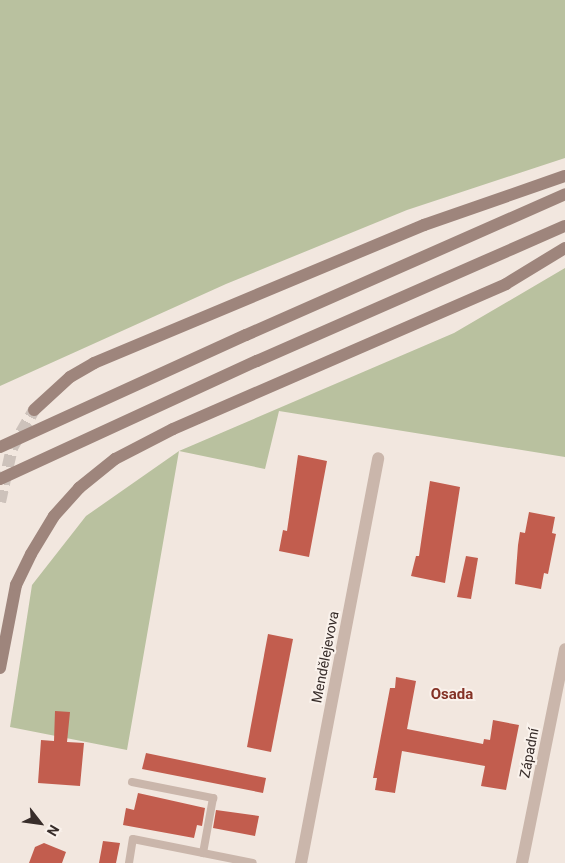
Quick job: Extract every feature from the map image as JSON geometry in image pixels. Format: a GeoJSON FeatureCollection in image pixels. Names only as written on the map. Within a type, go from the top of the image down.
{"type":"FeatureCollection","features":[{"type":"Feature","properties":{"kind":"main road"},"geometry":{"type":"LineString","coordinates":[[34,410],[70,377],[94,363],[415,228],[565,176]]}},
{"type":"Feature","properties":{"kind":"main road"},"geometry":{"type":"LineString","coordinates":[[0,447],[246,335],[565,194]]}},
{"type":"Feature","properties":{"kind":"main road"},"geometry":{"type":"LineString","coordinates":[[0,479],[257,361],[565,226]]}},
{"type":"Feature","properties":{"kind":"main road"},"geometry":{"type":"LineString","coordinates":[[0,668],[16,585],[31,554],[54,516],[79,488],[115,459],[173,429],[506,284],[565,248]]}},
{"type":"Feature","properties":{"kind":"street","name":"Mendělejevova"},"geometry":{"type":"LineString","coordinates":[[301,863],[378,458]]}},
{"type":"Feature","properties":{"kind":"street","name":"Západní"},"geometry":{"type":"LineString","coordinates":[[522,863],[565,649]]}},
{"type":"Feature","properties":{"kind":"lane"},"geometry":{"type":"LineString","coordinates":[[132,782],[213,798],[203,853]]}},
{"type":"Feature","properties":{"kind":"lane"},"geometry":{"type":"LineString","coordinates":[[129,863],[133,839],[253,863]]}},
{"type":"Feature","properties":{"kind":"green space"},"geometry":{"type":"Polygon","coordinates":[[[0,0],[565,0],[565,158],[407,210],[226,284],[0,386],[0,0]]]}},
{"type":"Feature","properties":{"kind":"green space"},"geometry":{"type":"Polygon","coordinates":[[[565,268],[565,457],[279,411],[265,469],[179,451],[454,333],[565,268]]]}},
{"type":"Feature","properties":{"kind":"green space"},"geometry":{"type":"Polygon","coordinates":[[[179,451],[127,750],[10,727],[32,585],[86,516],[179,451]]]}},
{"type":"Feature","properties":{"kind":"building"},"geometry":{"type":"Polygon","coordinates":[[[298,455],[327,461],[309,557],[279,551],[283,530],[287,531],[298,455]]]}},
{"type":"Feature","properties":{"kind":"building"},"geometry":{"type":"Polygon","coordinates":[[[430,481],[460,487],[445,583],[411,576],[416,556],[419,556],[430,481]]]}},
{"type":"Feature","properties":{"kind":"building"},"geometry":{"type":"Polygon","coordinates":[[[529,512],[555,517],[552,533],[556,534],[548,574],[544,573],[541,589],[515,584],[520,532],[525,533],[529,512]]]}},
{"type":"Feature","properties":{"kind":"building"},"geometry":{"type":"Polygon","coordinates":[[[466,556],[478,558],[471,599],[457,597],[466,556]]]}},
{"type":"Feature","properties":{"kind":"building"},"geometry":{"type":"Polygon","coordinates":[[[268,634],[293,639],[271,752],[247,747],[268,634]]]}},
{"type":"Feature","properties":{"kind":"building"},"geometry":{"type":"Polygon","coordinates":[[[396,677],[416,681],[407,729],[483,744],[484,739],[490,740],[493,720],[519,725],[506,790],[481,786],[485,766],[402,751],[395,793],[375,790],[377,778],[373,778],[390,688],[395,688],[396,677]]]}},
{"type":"Feature","properties":{"kind":"building"},"geometry":{"type":"Polygon","coordinates":[[[55,711],[70,712],[67,742],[84,743],[80,786],[38,783],[41,740],[54,741],[55,711]]]}},
{"type":"Feature","properties":{"kind":"building"},"geometry":{"type":"Polygon","coordinates":[[[146,753],[266,778],[263,793],[142,769],[146,753]]]}},
{"type":"Feature","properties":{"kind":"building"},"geometry":{"type":"Polygon","coordinates":[[[138,793],[205,808],[202,826],[197,825],[194,838],[123,825],[126,808],[134,810],[138,793]]]}},
{"type":"Feature","properties":{"kind":"building"},"geometry":{"type":"Polygon","coordinates":[[[216,810],[259,816],[255,836],[213,828],[216,810]]]}},
{"type":"Feature","properties":{"kind":"building"},"geometry":{"type":"Polygon","coordinates":[[[103,841],[120,843],[116,863],[99,863],[103,841]]]}},
{"type":"Feature","properties":{"kind":"building"},"geometry":{"type":"Polygon","coordinates":[[[44,843],[66,852],[62,863],[29,863],[35,847],[44,843]]]}},
{"type":"Feature","properties":{"kind":"tunnel"},"geometry":{"type":"LineString","coordinates":[[0,502],[12,448],[34,410]]}},
{"type":"Feature","properties":{"kind":"district","name":"Osada"},"geometry":{"type":"Point","coordinates":[452,695]}}]}
